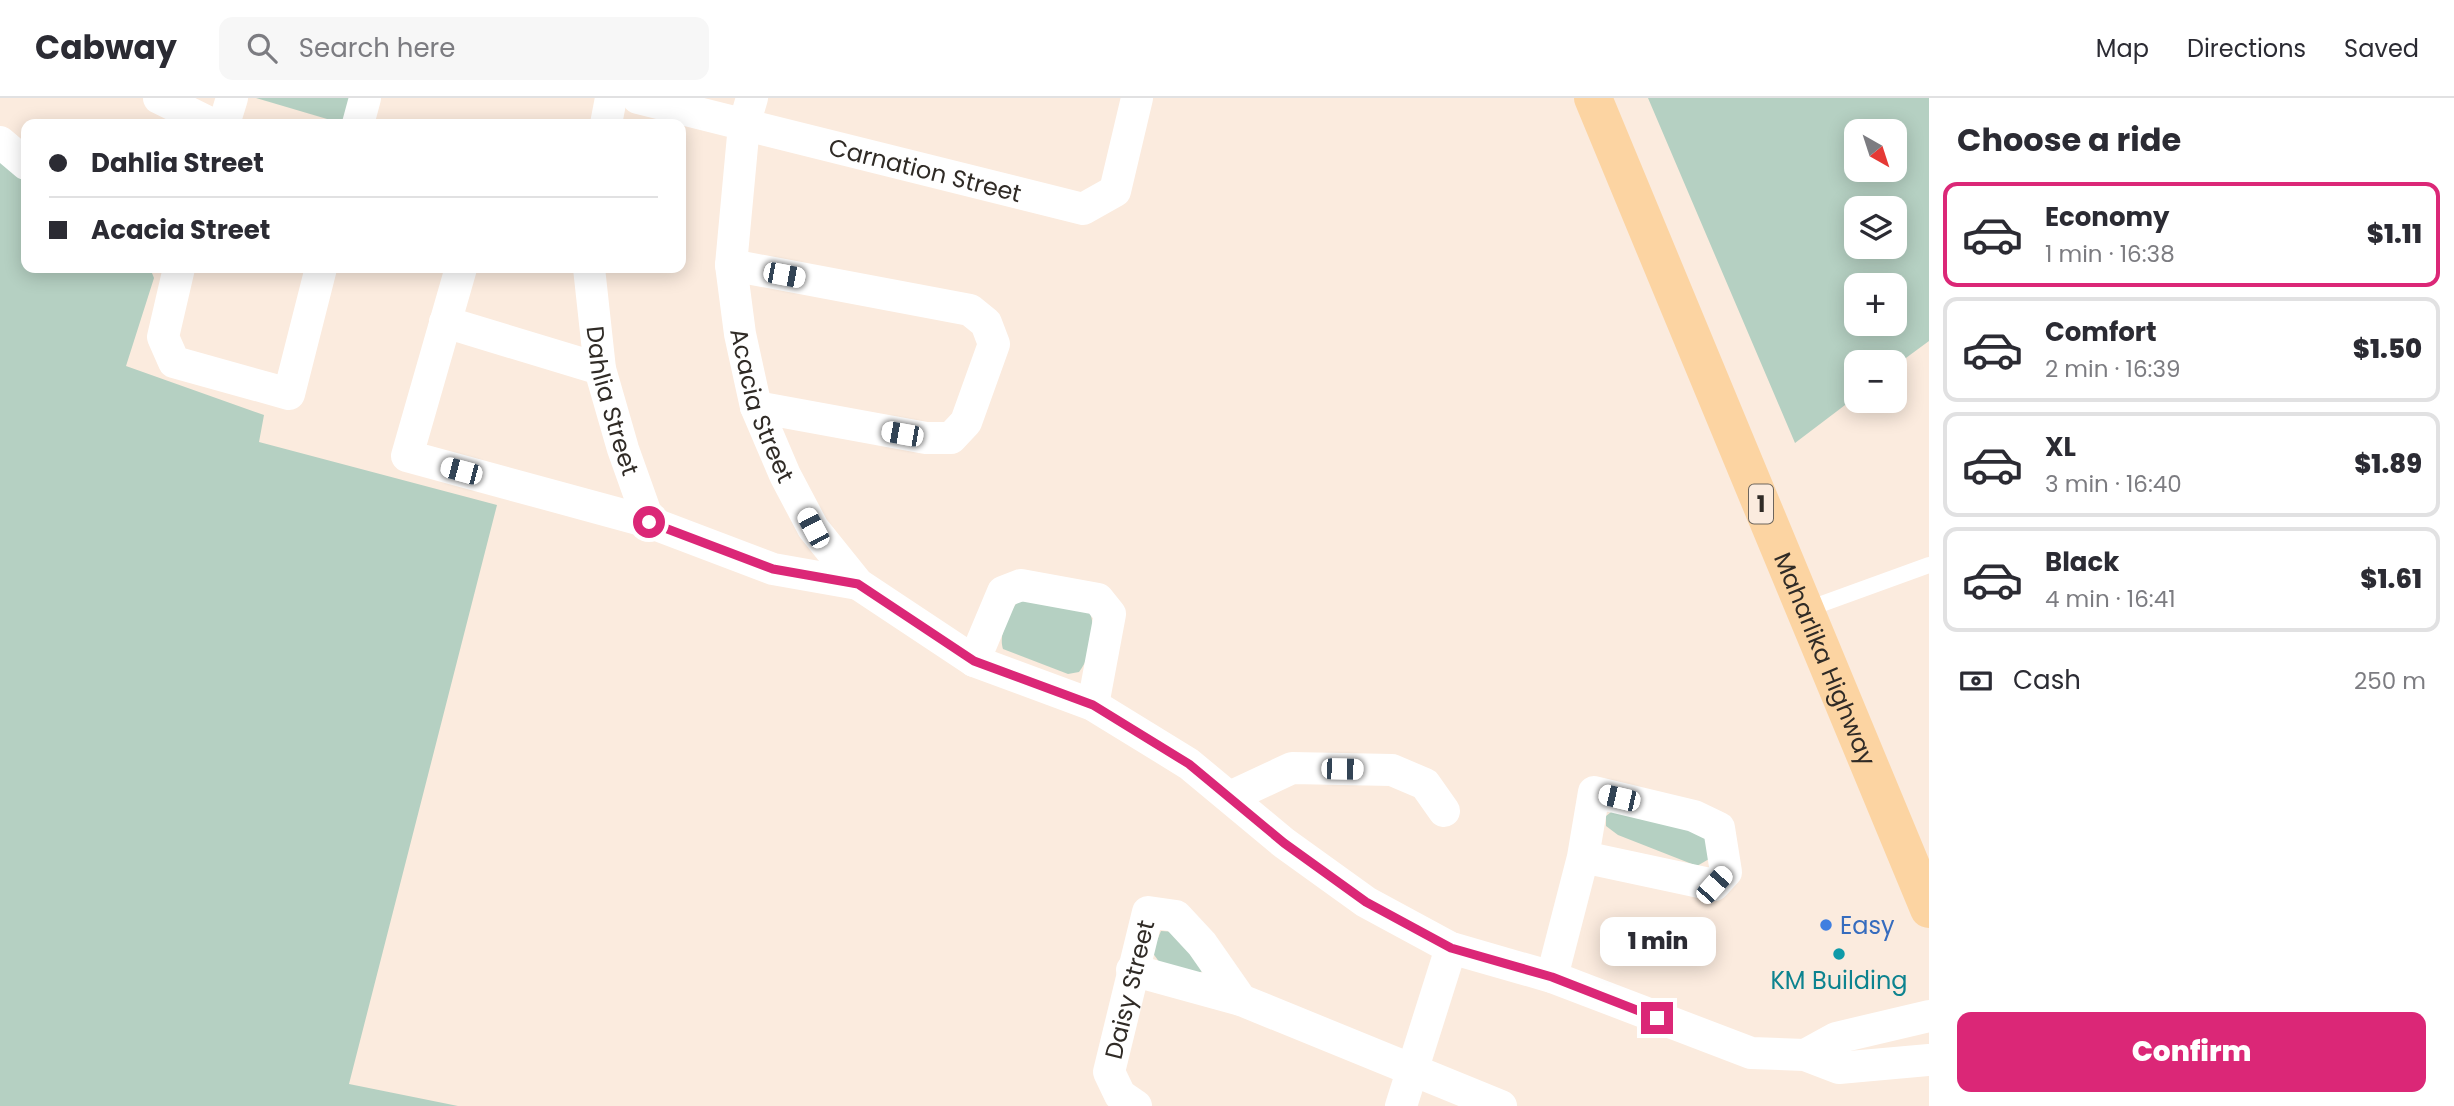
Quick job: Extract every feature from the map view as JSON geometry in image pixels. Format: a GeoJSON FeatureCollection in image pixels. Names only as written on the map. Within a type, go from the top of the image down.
{"type":"FeatureCollection","features":[{"type":"Feature","properties":{"kind":"highway","name":"Maharlika Highway"},"geometry":{"type":"LineString","coordinates":[[1593,98],[1929,909]]}},
{"type":"Feature","properties":{"kind":"street"},"geometry":{"type":"LineString","coordinates":[[159,98],[202,119]]}},
{"type":"Feature","properties":{"kind":"street"},"geometry":{"type":"LineString","coordinates":[[226,119],[232,98]]}},
{"type":"Feature","properties":{"kind":"street"},"geometry":{"type":"LineString","coordinates":[[359,119],[365,98]]}},
{"type":"Feature","properties":{"kind":"street"},"geometry":{"type":"LineString","coordinates":[[607,119],[611,98]]}},
{"type":"Feature","properties":{"kind":"street","name":"Carnation Street"},"geometry":{"type":"LineString","coordinates":[[638,98],[748,112],[1083,209],[1115,191],[1137,98]]}},
{"type":"Feature","properties":{"kind":"street","name":"Acacia Street"},"geometry":{"type":"LineString","coordinates":[[748,112],[731,265],[740,334],[756,407],[785,475],[813,528],[858,584],[974,661],[1093,705],[1189,764],[1232,796],[1284,843],[1366,902],[1451,948],[1552,977],[1751,1053],[1805,1055],[1839,1068],[1929,1060]]}},
{"type":"Feature","properties":{"kind":"street"},"geometry":{"type":"LineString","coordinates":[[0,142],[21,160]]}},
{"type":"Feature","properties":{"kind":"street"},"geometry":{"type":"LineString","coordinates":[[731,265],[970,310],[986,323],[994,344],[966,422],[951,438],[926,438],[756,407]]}},
{"type":"Feature","properties":{"kind":"street"},"geometry":{"type":"LineString","coordinates":[[178,273],[163,337],[174,362],[289,394],[320,273]]}},
{"type":"Feature","properties":{"kind":"street"},"geometry":{"type":"LineString","coordinates":[[460,273],[407,456],[649,522],[773,569],[858,584]]}},
{"type":"Feature","properties":{"kind":"street","name":"Dahlia Street"},"geometry":{"type":"LineString","coordinates":[[590,273],[600,369],[622,449],[649,522]]}},
{"type":"Feature","properties":{"kind":"street"},"geometry":{"type":"LineString","coordinates":[[445,322],[600,369]]}},
{"type":"Feature","properties":{"kind":"street"},"geometry":{"type":"LineString","coordinates":[[974,661],[1003,592],[1021,585],[1098,599],[1110,614],[1093,705]]}},
{"type":"Feature","properties":{"kind":"street"},"geometry":{"type":"LineString","coordinates":[[1232,796],[1292,768],[1392,770],[1425,783],[1444,811]]}},
{"type":"Feature","properties":{"kind":"street"},"geometry":{"type":"LineString","coordinates":[[1552,977],[1583,857],[1594,792],[1694,816],[1719,828],[1726,872],[1714,885],[1583,857]]}},
{"type":"Feature","properties":{"kind":"street","name":"Daisy Street"},"geometry":{"type":"LineString","coordinates":[[1136,1106],[1120,1095],[1109,1072],[1147,912],[1176,916],[1202,944],[1241,1000]]}},
{"type":"Feature","properties":{"kind":"street"},"geometry":{"type":"LineString","coordinates":[[1401,1106],[1451,948]]}},
{"type":"Feature","properties":{"kind":"street"},"geometry":{"type":"LineString","coordinates":[[1132,970],[1241,1000],[1501,1106]]}},
{"type":"Feature","properties":{"kind":"street"},"geometry":{"type":"LineString","coordinates":[[1805,1055],[1836,1038],[1929,1016]]}},
{"type":"Feature","properties":{"kind":"lane"},"geometry":{"type":"LineString","coordinates":[[1805,610],[1929,565]]}},
{"type":"Feature","properties":{"kind":"green space"},"geometry":{"type":"Polygon","coordinates":[[[256,98],[351,98],[345,119],[327,119],[256,98]]]}},
{"type":"Feature","properties":{"kind":"green space"},"geometry":{"type":"Polygon","coordinates":[[[1648,98],[1929,98],[1929,341],[1907,357],[1907,350],[1844,350],[1844,406],[1795,443],[1648,98]]]}},
{"type":"Feature","properties":{"kind":"green space"},"geometry":{"type":"Polygon","coordinates":[[[0,161],[21,179],[21,273],[152,273],[154,278],[126,366],[264,415],[259,442],[497,505],[349,1084],[458,1106],[0,1106],[0,161]]]}},
{"type":"Feature","properties":{"kind":"green space"},"geometry":{"type":"Polygon","coordinates":[[[1019,600],[1088,609],[1092,623],[1092,641],[1079,672],[1068,674],[1003,649],[1005,623],[1019,600]]]}},
{"type":"Feature","properties":{"kind":"green space"},"geometry":{"type":"Polygon","coordinates":[[[1615,809],[1698,827],[1709,840],[1709,859],[1697,866],[1618,835],[1606,826],[1606,816],[1615,809]]]}},
{"type":"Feature","properties":{"kind":"green space"},"geometry":{"type":"Polygon","coordinates":[[[1161,931],[1177,932],[1203,971],[1193,975],[1160,963],[1152,952],[1161,931]]]}},
{"type":"Feature","properties":{"kind":"place","name":"Easy"},"geometry":{"type":"Point","coordinates":[1826,925]}},
{"type":"Feature","properties":{"kind":"place","name":"KM Building"},"geometry":{"type":"Point","coordinates":[1839,954]}},
{"type":"Feature","properties":{"kind":"route"},"geometry":{"type":"LineString","coordinates":[[649,522],[773,569],[858,584],[974,661],[1093,705],[1189,764],[1232,796],[1284,843],[1366,902],[1451,948],[1552,977],[1657,1018]]}}]}
